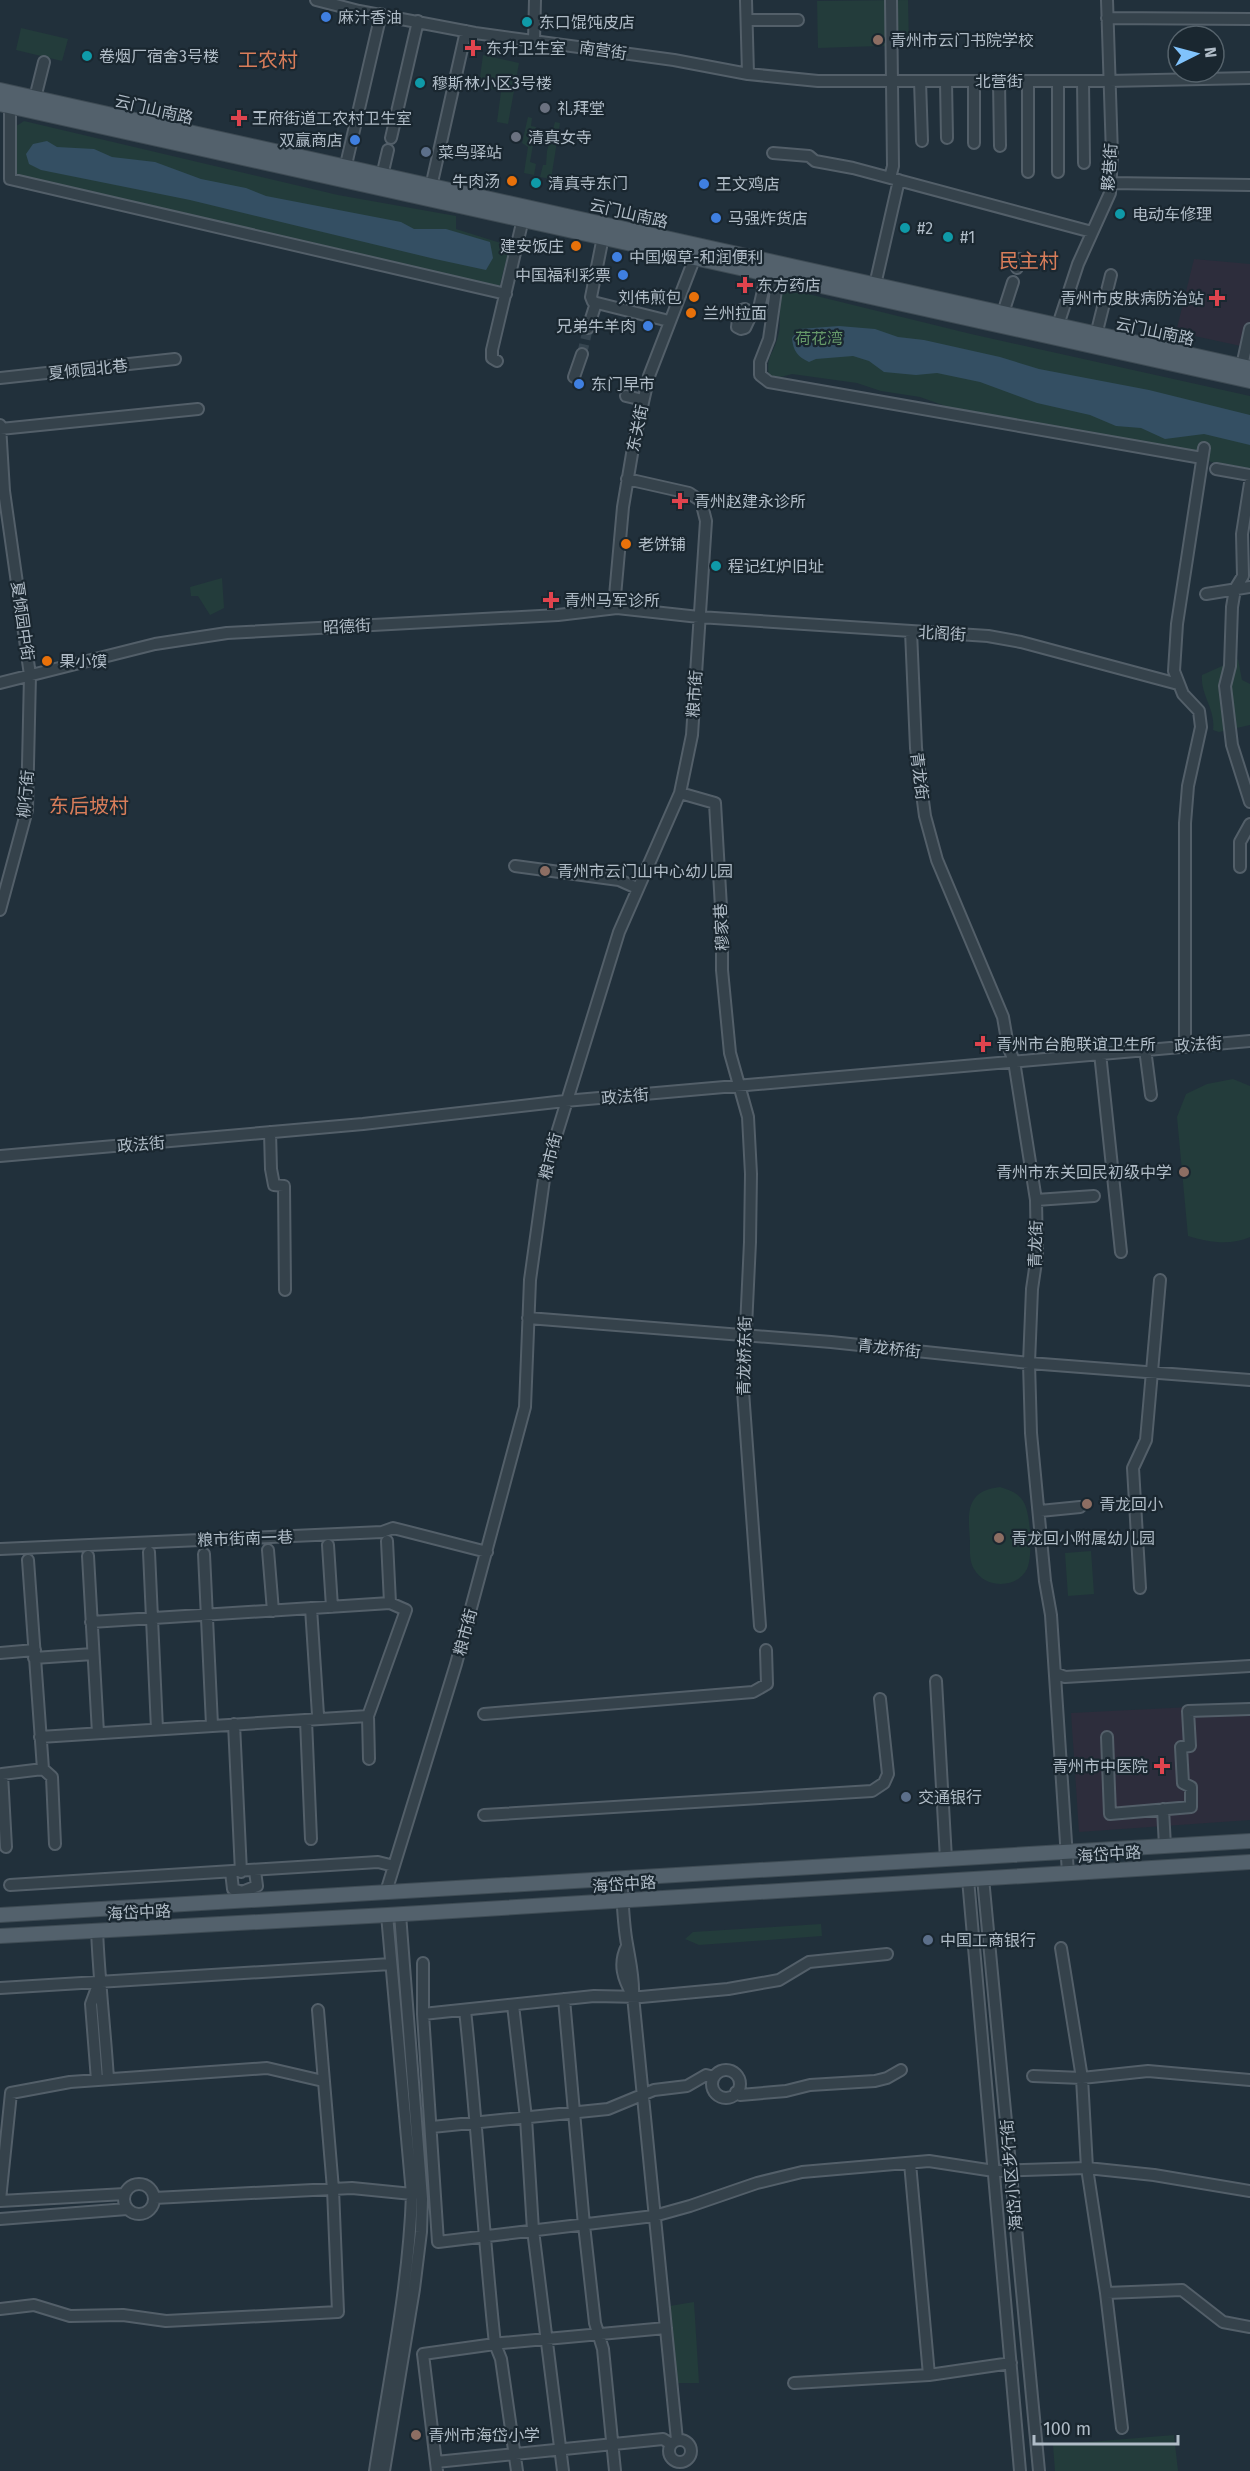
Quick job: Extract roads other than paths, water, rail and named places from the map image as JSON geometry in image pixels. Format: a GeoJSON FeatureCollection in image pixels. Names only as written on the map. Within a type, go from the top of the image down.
{"type":"FeatureCollection","features":[{"type":"Feature","properties":{"kind":"main road","name":"云门山南路"},"geometry":{"type":"LineString","coordinates":[[0,90],[431,187],[496,207],[523,219],[1245,373]]}},
{"type":"Feature","properties":{"kind":"main road","name":"云门山南路"},"geometry":{"type":"LineString","coordinates":[[5,105],[875,285],[1096,335],[1245,373]]}},
{"type":"Feature","properties":{"kind":"main road","name":"海岱中路"},"geometry":{"type":"LineString","coordinates":[[0,1915],[242,1896],[386,1892],[1250,1841]]}},
{"type":"Feature","properties":{"kind":"main road","name":"海岱中路"},"geometry":{"type":"LineString","coordinates":[[0,1936],[1250,1862]]}},
{"type":"Feature","properties":{"kind":"street","name":"南营街"},"geometry":{"type":"LineString","coordinates":[[316,0],[466,31],[674,60],[748,74]]}},
{"type":"Feature","properties":{"kind":"street"},"geometry":{"type":"LineString","coordinates":[[534,41],[535,0]]}},
{"type":"Feature","properties":{"kind":"street"},"geometry":{"type":"LineString","coordinates":[[746,0],[748,74]]}},
{"type":"Feature","properties":{"kind":"street"},"geometry":{"type":"LineString","coordinates":[[875,285],[895,179],[891,0]]}},
{"type":"Feature","properties":{"kind":"street","name":"夥巷街"},"geometry":{"type":"LineString","coordinates":[[1058,326],[1078,264],[1110,193],[1112,155],[1107,0]]}},
{"type":"Feature","properties":{"kind":"street"},"geometry":{"type":"LineString","coordinates":[[345,169],[381,14]]}},
{"type":"Feature","properties":{"kind":"street"},"geometry":{"type":"LineString","coordinates":[[1107,18],[1250,19]]}},
{"type":"Feature","properties":{"kind":"street"},"geometry":{"type":"LineString","coordinates":[[747,20],[798,20]]}},
{"type":"Feature","properties":{"kind":"street"},"geometry":{"type":"LineString","coordinates":[[391,138],[418,21]]}},
{"type":"Feature","properties":{"kind":"street"},"geometry":{"type":"LineString","coordinates":[[431,187],[466,31]]}},
{"type":"Feature","properties":{"kind":"street"},"geometry":{"type":"LineString","coordinates":[[35,98],[45,62]]}},
{"type":"Feature","properties":{"kind":"street","name":"北营街"},"geometry":{"type":"LineString","coordinates":[[748,74],[818,81],[1109,81],[1250,78]]}},
{"type":"Feature","properties":{"kind":"street"},"geometry":{"type":"LineString","coordinates":[[920,81],[922,141]]}},
{"type":"Feature","properties":{"kind":"street"},"geometry":{"type":"LineString","coordinates":[[946,81],[946,138]]}},
{"type":"Feature","properties":{"kind":"street"},"geometry":{"type":"LineString","coordinates":[[974,81],[974,143]]}},
{"type":"Feature","properties":{"kind":"street"},"geometry":{"type":"LineString","coordinates":[[999,81],[1000,146]]}},
{"type":"Feature","properties":{"kind":"street"},"geometry":{"type":"LineString","coordinates":[[1028,81],[1028,171]]}},
{"type":"Feature","properties":{"kind":"street"},"geometry":{"type":"LineString","coordinates":[[1058,81],[1058,172]]}},
{"type":"Feature","properties":{"kind":"street"},"geometry":{"type":"LineString","coordinates":[[1083,81],[1084,163]]}},
{"type":"Feature","properties":{"kind":"street"},"geometry":{"type":"LineString","coordinates":[[5,105],[10,179],[506,294]]}},
{"type":"Feature","properties":{"kind":"street"},"geometry":{"type":"LineString","coordinates":[[382,176],[388,150]]}},
{"type":"Feature","properties":{"kind":"street"},"geometry":{"type":"LineString","coordinates":[[773,153],[809,156],[815,161],[895,179],[1092,232]]}},
{"type":"Feature","properties":{"kind":"street"},"geometry":{"type":"LineString","coordinates":[[1110,183],[1250,185]]}},
{"type":"Feature","properties":{"kind":"street"},"geometry":{"type":"LineString","coordinates":[[497,361],[492,358],[492,350],[523,219]]}},
{"type":"Feature","properties":{"kind":"street"},"geometry":{"type":"LineString","coordinates":[[603,237],[591,297],[596,303],[669,321]]}},
{"type":"Feature","properties":{"kind":"street","name":"东关街"},"geometry":{"type":"LineString","coordinates":[[617,608],[615,596],[627,479],[643,400],[649,376],[669,321],[695,257]]}},
{"type":"Feature","properties":{"kind":"street"},"geometry":{"type":"LineString","coordinates":[[752,313],[759,308],[773,274]]}},
{"type":"Feature","properties":{"kind":"street"},"geometry":{"type":"LineString","coordinates":[[773,274],[769,339],[760,362],[760,375],[769,382],[1203,453],[1177,624],[1174,671],[1183,694],[1199,711],[1201,727],[1188,786],[1185,823],[1185,1045]]}},
{"type":"Feature","properties":{"kind":"street"},"geometry":{"type":"LineString","coordinates":[[1096,335],[1111,275]]}},
{"type":"Feature","properties":{"kind":"street"},"geometry":{"type":"LineString","coordinates":[[1003,313],[1013,282]]}},
{"type":"Feature","properties":{"kind":"street"},"geometry":{"type":"LineString","coordinates":[[588,328],[596,303]]}},
{"type":"Feature","properties":{"kind":"street"},"geometry":{"type":"LineString","coordinates":[[1245,373],[1250,329]]}},
{"type":"Feature","properties":{"kind":"street"},"geometry":{"type":"LineString","coordinates":[[574,377],[582,354]]}},
{"type":"Feature","properties":{"kind":"street","name":"夏倾园北巷"},"geometry":{"type":"LineString","coordinates":[[0,378],[175,359]]}},
{"type":"Feature","properties":{"kind":"street"},"geometry":{"type":"LineString","coordinates":[[626,396],[643,400]]}},
{"type":"Feature","properties":{"kind":"street"},"geometry":{"type":"LineString","coordinates":[[0,428],[198,410]]}},
{"type":"Feature","properties":{"kind":"street","name":"夏倾园中街"},"geometry":{"type":"LineString","coordinates":[[0,428],[3,480],[30,675]]}},
{"type":"Feature","properties":{"kind":"street"},"geometry":{"type":"LineString","coordinates":[[1216,469],[1250,475],[1242,534],[1243,576],[1235,589],[1232,607],[1230,666],[1225,687],[1232,744],[1250,802]]}},
{"type":"Feature","properties":{"kind":"street","name":"粮市街"},"geometry":{"type":"LineString","coordinates":[[386,1892],[456,1664],[525,1407],[528,1318],[535,1233],[544,1172],[619,932],[680,794],[692,735],[706,520],[701,501],[689,493],[627,479]]}},
{"type":"Feature","properties":{"kind":"street"},"geometry":{"type":"LineString","coordinates":[[1206,594],[1250,587]]}},
{"type":"Feature","properties":{"kind":"street","name":"昭德街"},"geometry":{"type":"LineString","coordinates":[[0,683],[154,644],[227,633],[558,615],[617,608],[699,617]]}},
{"type":"Feature","properties":{"kind":"street","name":"北阁街"},"geometry":{"type":"LineString","coordinates":[[699,617],[967,634],[1021,642],[1178,684]]}},
{"type":"Feature","properties":{"kind":"street","name":"青龙街"},"geometry":{"type":"LineString","coordinates":[[911,631],[916,748],[925,816],[937,860],[1003,1017],[1014,1061],[1036,1200],[1037,1255],[1032,1289],[1029,1363],[1031,1432],[1055,1673],[1068,1873]]}},
{"type":"Feature","properties":{"kind":"street","name":"柳行街"},"geometry":{"type":"LineString","coordinates":[[0,910],[27,810],[30,675]]}},
{"type":"Feature","properties":{"kind":"street","name":"穆家巷"},"geometry":{"type":"LineString","coordinates":[[680,794],[715,803],[722,970],[730,1053],[739,1086]]}},
{"type":"Feature","properties":{"kind":"street"},"geometry":{"type":"LineString","coordinates":[[1240,867],[1240,842],[1250,824]]}},
{"type":"Feature","properties":{"kind":"street"},"geometry":{"type":"LineString","coordinates":[[515,866],[619,880],[637,888]]}},
{"type":"Feature","properties":{"kind":"street","name":"政法街"},"geometry":{"type":"LineString","coordinates":[[0,1156],[270,1132],[565,1101],[1250,1041]]}},
{"type":"Feature","properties":{"kind":"street"},"geometry":{"type":"LineString","coordinates":[[1145,1049],[1151,1095]]}},
{"type":"Feature","properties":{"kind":"street"},"geometry":{"type":"LineString","coordinates":[[1100,1053],[1121,1252]]}},
{"type":"Feature","properties":{"kind":"street","name":"青龙桥东街"},"geometry":{"type":"LineString","coordinates":[[739,1086],[748,1117],[751,1174],[750,1242],[744,1334],[744,1431],[760,1626]]}},
{"type":"Feature","properties":{"kind":"street"},"geometry":{"type":"LineString","coordinates":[[270,1132],[274,1185],[284,1186],[285,1290]]}},
{"type":"Feature","properties":{"kind":"street"},"geometry":{"type":"LineString","coordinates":[[1036,1200],[1094,1196]]}},
{"type":"Feature","properties":{"kind":"street"},"geometry":{"type":"LineString","coordinates":[[1140,1588],[1133,1468],[1146,1440],[1160,1280]]}},
{"type":"Feature","properties":{"kind":"street","name":"青龙桥街"},"geometry":{"type":"LineString","coordinates":[[528,1318],[744,1334],[1029,1363],[1250,1380]]}},
{"type":"Feature","properties":{"kind":"street"},"geometry":{"type":"LineString","coordinates":[[1040,1511],[1080,1507]]}},
{"type":"Feature","properties":{"kind":"street","name":"粮市街南一巷"},"geometry":{"type":"LineString","coordinates":[[0,1549],[382,1532],[393,1528],[487,1552]]}},
{"type":"Feature","properties":{"kind":"street"},"geometry":{"type":"LineString","coordinates":[[387,1541],[390,1603]]}},
{"type":"Feature","properties":{"kind":"street"},"geometry":{"type":"LineString","coordinates":[[328,1545],[332,1607]]}},
{"type":"Feature","properties":{"kind":"street"},"geometry":{"type":"LineString","coordinates":[[268,1550],[273,1611]]}},
{"type":"Feature","properties":{"kind":"street"},"geometry":{"type":"LineString","coordinates":[[149,1552],[157,1729]]}},
{"type":"Feature","properties":{"kind":"street"},"geometry":{"type":"LineString","coordinates":[[204,1554],[212,1725]]}},
{"type":"Feature","properties":{"kind":"street"},"geometry":{"type":"LineString","coordinates":[[88,1556],[98,1733]]}},
{"type":"Feature","properties":{"kind":"street"},"geometry":{"type":"LineString","coordinates":[[28,1560],[43,1769],[52,1777],[55,1844]]}},
{"type":"Feature","properties":{"kind":"street"},"geometry":{"type":"LineString","coordinates":[[91,1622],[390,1603],[406,1610],[368,1716],[369,1759]]}},
{"type":"Feature","properties":{"kind":"street"},"geometry":{"type":"LineString","coordinates":[[311,1608],[318,1715]]}},
{"type":"Feature","properties":{"kind":"street"},"geometry":{"type":"LineString","coordinates":[[484,1714],[753,1692],[767,1684],[766,1650]]}},
{"type":"Feature","properties":{"kind":"street"},"geometry":{"type":"LineString","coordinates":[[0,1653],[93,1654]]}},
{"type":"Feature","properties":{"kind":"street"},"geometry":{"type":"LineString","coordinates":[[1055,1673],[1065,1677],[1250,1665]]}},
{"type":"Feature","properties":{"kind":"street"},"geometry":{"type":"LineString","coordinates":[[936,1681],[946,1859]]}},
{"type":"Feature","properties":{"kind":"street"},"geometry":{"type":"LineString","coordinates":[[484,1815],[872,1791],[884,1783],[888,1774],[880,1699]]}},
{"type":"Feature","properties":{"kind":"street"},"geometry":{"type":"LineString","coordinates":[[1107,1737],[1110,1814],[1191,1807],[1191,1787],[1183,1783],[1181,1746],[1190,1746],[1188,1711],[1250,1709]]}},
{"type":"Feature","properties":{"kind":"street"},"geometry":{"type":"LineString","coordinates":[[40,1737],[368,1716]]}},
{"type":"Feature","properties":{"kind":"street"},"geometry":{"type":"LineString","coordinates":[[306,1720],[311,1839]]}},
{"type":"Feature","properties":{"kind":"street"},"geometry":{"type":"LineString","coordinates":[[234,1724],[236,1872],[233,1889],[242,1896],[257,1886],[255,1871]]}},
{"type":"Feature","properties":{"kind":"street"},"geometry":{"type":"LineString","coordinates":[[6,1847],[2,1773],[43,1769]]}},
{"type":"Feature","properties":{"kind":"street"},"geometry":{"type":"LineString","coordinates":[[1163,1809],[1165,1846]]}},
{"type":"Feature","properties":{"kind":"street"},"geometry":{"type":"LineString","coordinates":[[10,1885],[378,1862],[394,1866]]}},
{"type":"Feature","properties":{"kind":"street"},"geometry":{"type":"LineString","coordinates":[[621,1878],[627,1946],[621,1957],[624,1980],[633,1996],[666,2328],[672,2438],[668,2450],[670,2457],[680,2467],[690,2457],[691,2450],[687,2443],[672,2438],[436,2466],[423,2354],[495,2344],[666,2328]]}},
{"type":"Feature","properties":{"kind":"street","name":"海岱小区步行街"},"geometry":{"type":"LineString","coordinates":[[983,1878],[1039,2471]]}},
{"type":"Feature","properties":{"kind":"street","name":"海岱小区步行街"},"geometry":{"type":"LineString","coordinates":[[968,1879],[1020,2471]]}},
{"type":"Feature","properties":{"kind":"street"},"geometry":{"type":"LineString","coordinates":[[375,2471],[411,2230],[412,2194],[391,1964],[394,1914]]}},
{"type":"Feature","properties":{"kind":"street"},"geometry":{"type":"LineString","coordinates":[[384,2471],[414,2289],[421,2232],[422,2199],[394,1914]]}},
{"type":"Feature","properties":{"kind":"street"},"geometry":{"type":"LineString","coordinates":[[97,1930],[99,1982],[103,2006],[103,2080]]}},
{"type":"Feature","properties":{"kind":"street"},"geometry":{"type":"LineString","coordinates":[[1061,1948],[1082,2078],[1087,2168],[1106,2293],[1122,2428]]}},
{"type":"Feature","properties":{"kind":"street"},"geometry":{"type":"LineString","coordinates":[[423,2014],[564,1999],[728,1989],[784,1978],[809,1962],[887,1954]]}},
{"type":"Feature","properties":{"kind":"street"},"geometry":{"type":"LineString","coordinates":[[0,1988],[391,1964]]}},
{"type":"Feature","properties":{"kind":"street"},"geometry":{"type":"LineString","coordinates":[[423,1964],[423,2014],[438,2242],[654,2216],[793,2174],[929,2161],[1011,2172],[1087,2168],[1154,2175],[1250,2191]]}},
{"type":"Feature","properties":{"kind":"street"},"geometry":{"type":"LineString","coordinates":[[564,1999],[584,2225],[595,2323],[600,2333],[615,2471]]}},
{"type":"Feature","properties":{"kind":"street"},"geometry":{"type":"LineString","coordinates":[[513,2005],[526,2118],[533,2230],[562,2471]]}},
{"type":"Feature","properties":{"kind":"street"},"geometry":{"type":"LineString","coordinates":[[0,2307],[34,2305],[70,2316],[123,2314],[166,2321],[338,2312],[333,2189],[318,2010]]}},
{"type":"Feature","properties":{"kind":"street"},"geometry":{"type":"LineString","coordinates":[[465,2010],[477,2122],[483,2236],[495,2344],[501,2359],[516,2471]]}},
{"type":"Feature","properties":{"kind":"street"},"geometry":{"type":"LineString","coordinates":[[125,2194],[0,2201],[11,2093],[70,2082],[267,2068],[323,2081]]}},
{"type":"Feature","properties":{"kind":"street"},"geometry":{"type":"LineString","coordinates":[[736,2092],[740,2095],[757,2094],[786,2091],[810,2085],[874,2080],[887,2078],[901,2070]]}},
{"type":"Feature","properties":{"kind":"street"},"geometry":{"type":"LineString","coordinates":[[720,2071],[733,2072],[739,2080],[736,2092],[725,2097],[718,2095],[712,2085],[714,2077],[720,2071]]}},
{"type":"Feature","properties":{"kind":"street"},"geometry":{"type":"LineString","coordinates":[[1033,2076],[1082,2078],[1149,2071],[1250,2080]]}},
{"type":"Feature","properties":{"kind":"street"},"geometry":{"type":"LineString","coordinates":[[432,2127],[608,2109],[654,2090],[687,2086],[706,2075],[714,2077]]}},
{"type":"Feature","properties":{"kind":"street"},"geometry":{"type":"LineString","coordinates":[[910,2163],[929,2375]]}},
{"type":"Feature","properties":{"kind":"street"},"geometry":{"type":"LineString","coordinates":[[141,2184],[150,2188],[154,2198],[152,2207],[145,2213],[136,2214],[125,2205],[125,2194],[131,2186],[141,2184]]}},
{"type":"Feature","properties":{"kind":"street"},"geometry":{"type":"LineString","coordinates":[[154,2198],[352,2188],[412,2194]]}},
{"type":"Feature","properties":{"kind":"street"},"geometry":{"type":"LineString","coordinates":[[0,2219],[128,2209]]}},
{"type":"Feature","properties":{"kind":"street"},"geometry":{"type":"LineString","coordinates":[[1106,2293],[1182,2290],[1223,2322],[1250,2327]]}},
{"type":"Feature","properties":{"kind":"street"},"geometry":{"type":"LineString","coordinates":[[794,2383],[929,2375],[1011,2363]]}},
{"type":"Feature","properties":{"kind":"tunnel"},"geometry":{"type":"LineString","coordinates":[[582,354],[588,328]]}},
{"type":"Feature","properties":{"kind":"place","name":"麻汁香油"},"geometry":{"type":"Point","coordinates":[326,17]}},
{"type":"Feature","properties":{"kind":"place","name":"东口馄饨皮店"},"geometry":{"type":"Point","coordinates":[527,22]}},
{"type":"Feature","properties":{"kind":"place","name":"青州市云门书院学校"},"geometry":{"type":"Point","coordinates":[878,40]}},
{"type":"Feature","properties":{"kind":"place","name":"东升卫生室"},"geometry":{"type":"Point","coordinates":[473,48]}},
{"type":"Feature","properties":{"kind":"place","name":"卷烟厂宿舍3号楼"},"geometry":{"type":"Point","coordinates":[87,56]}},
{"type":"Feature","properties":{"kind":"place","name":"穆斯林小区3号楼"},"geometry":{"type":"Point","coordinates":[420,83]}},
{"type":"Feature","properties":{"kind":"place","name":"礼拜堂"},"geometry":{"type":"Point","coordinates":[545,108]}},
{"type":"Feature","properties":{"kind":"place","name":"王府街道工农村卫生室"},"geometry":{"type":"Point","coordinates":[239,118]}},
{"type":"Feature","properties":{"kind":"place","name":"清真女寺"},"geometry":{"type":"Point","coordinates":[516,137]}},
{"type":"Feature","properties":{"kind":"place","name":"双赢商店"},"geometry":{"type":"Point","coordinates":[355,140]}},
{"type":"Feature","properties":{"kind":"place","name":"菜鸟驿站"},"geometry":{"type":"Point","coordinates":[426,152]}},
{"type":"Feature","properties":{"kind":"place","name":"牛肉汤"},"geometry":{"type":"Point","coordinates":[512,181]}},
{"type":"Feature","properties":{"kind":"place","name":"清真寺东门"},"geometry":{"type":"Point","coordinates":[536,183]}},
{"type":"Feature","properties":{"kind":"place","name":"王文鸡店"},"geometry":{"type":"Point","coordinates":[704,184]}},
{"type":"Feature","properties":{"kind":"place","name":"电动车修理"},"geometry":{"type":"Point","coordinates":[1120,214]}},
{"type":"Feature","properties":{"kind":"place","name":"马强炸货店"},"geometry":{"type":"Point","coordinates":[716,218]}},
{"type":"Feature","properties":{"kind":"place","name":"#2"},"geometry":{"type":"Point","coordinates":[905,228]}},
{"type":"Feature","properties":{"kind":"place","name":"#1"},"geometry":{"type":"Point","coordinates":[948,237]}},
{"type":"Feature","properties":{"kind":"place","name":"建安饭庄"},"geometry":{"type":"Point","coordinates":[576,246]}},
{"type":"Feature","properties":{"kind":"place","name":"中国烟草-和润便利"},"geometry":{"type":"Point","coordinates":[617,257]}},
{"type":"Feature","properties":{"kind":"place","name":"中国福利彩票"},"geometry":{"type":"Point","coordinates":[623,275]}},
{"type":"Feature","properties":{"kind":"place","name":"东方药店"},"geometry":{"type":"Point","coordinates":[745,285]}},
{"type":"Feature","properties":{"kind":"place","name":"刘伟煎包"},"geometry":{"type":"Point","coordinates":[694,297]}},
{"type":"Feature","properties":{"kind":"place","name":"青州市皮肤病防治站"},"geometry":{"type":"Point","coordinates":[1217,298]}},
{"type":"Feature","properties":{"kind":"place","name":"兰州拉面"},"geometry":{"type":"Point","coordinates":[691,313]}},
{"type":"Feature","properties":{"kind":"place","name":"兄弟牛羊肉"},"geometry":{"type":"Point","coordinates":[648,326]}},
{"type":"Feature","properties":{"kind":"place","name":"东门早市"},"geometry":{"type":"Point","coordinates":[579,384]}},
{"type":"Feature","properties":{"kind":"place","name":"青州赵建永诊所"},"geometry":{"type":"Point","coordinates":[680,501]}},
{"type":"Feature","properties":{"kind":"place","name":"老饼铺"},"geometry":{"type":"Point","coordinates":[626,544]}},
{"type":"Feature","properties":{"kind":"place","name":"程记红炉旧址"},"geometry":{"type":"Point","coordinates":[716,566]}},
{"type":"Feature","properties":{"kind":"place","name":"青州马军诊所"},"geometry":{"type":"Point","coordinates":[551,600]}},
{"type":"Feature","properties":{"kind":"place","name":"果小馍"},"geometry":{"type":"Point","coordinates":[47,661]}},
{"type":"Feature","properties":{"kind":"place","name":"青州市云门山中心幼儿园"},"geometry":{"type":"Point","coordinates":[545,871]}},
{"type":"Feature","properties":{"kind":"place","name":"青州市台胞联谊卫生所"},"geometry":{"type":"Point","coordinates":[983,1044]}},
{"type":"Feature","properties":{"kind":"place","name":"青州市东关回民初级中学"},"geometry":{"type":"Point","coordinates":[1184,1172]}},
{"type":"Feature","properties":{"kind":"place","name":"青龙回小"},"geometry":{"type":"Point","coordinates":[1087,1504]}},
{"type":"Feature","properties":{"kind":"place","name":"青龙回小附属幼儿园"},"geometry":{"type":"Point","coordinates":[999,1538]}},
{"type":"Feature","properties":{"kind":"place","name":"青州市中医院"},"geometry":{"type":"Point","coordinates":[1162,1766]}},
{"type":"Feature","properties":{"kind":"place","name":"交通银行"},"geometry":{"type":"Point","coordinates":[906,1797]}},
{"type":"Feature","properties":{"kind":"place","name":"中国工商银行"},"geometry":{"type":"Point","coordinates":[928,1940]}},
{"type":"Feature","properties":{"kind":"place","name":"青州市海岱小学"},"geometry":{"type":"Point","coordinates":[416,2435]}},
{"type":"Feature","properties":{"kind":"district","name":"工农村"},"geometry":{"type":"Point","coordinates":[268,60]}},
{"type":"Feature","properties":{"kind":"district","name":"民主村"},"geometry":{"type":"Point","coordinates":[1029,261]}},
{"type":"Feature","properties":{"kind":"district","name":"东后坡村"},"geometry":{"type":"Point","coordinates":[89,806]}},
{"type":"Feature","properties":{"kind":"park label","name":"荷花湾"},"geometry":{"type":"Point","coordinates":[819,338]}}]}
